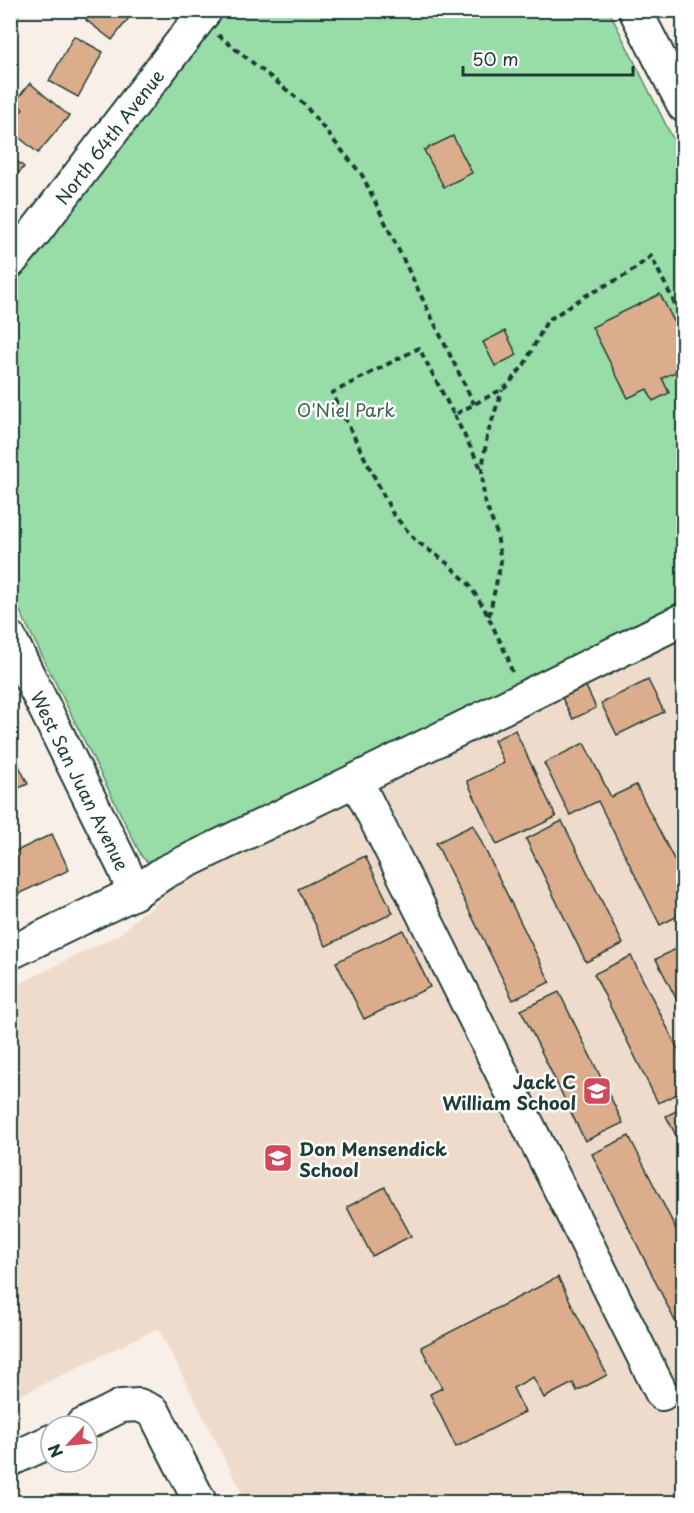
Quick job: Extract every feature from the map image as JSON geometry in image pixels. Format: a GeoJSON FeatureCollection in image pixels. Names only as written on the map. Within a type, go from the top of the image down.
{"type":"FeatureCollection","features":[{"type":"Feature","properties":{"kind":"street"},"geometry":{"type":"LineString","coordinates":[[635,10],[684,106]]}},
{"type":"Feature","properties":{"kind":"street","name":"North 64th Avenue"},"geometry":{"type":"LineString","coordinates":[[10,262],[56,206],[202,15]]}},
{"type":"Feature","properties":{"kind":"street"},"geometry":{"type":"LineString","coordinates":[[10,953],[134,892],[165,872],[356,780],[518,685],[684,619]]}},
{"type":"Feature","properties":{"kind":"street","name":"West San Juan Avenue"},"geometry":{"type":"LineString","coordinates":[[10,638],[134,892]]}},
{"type":"Feature","properties":{"kind":"street"},"geometry":{"type":"LineString","coordinates":[[356,780],[662,1394]]}},
{"type":"Feature","properties":{"kind":"street"},"geometry":{"type":"LineString","coordinates":[[99,1417],[121,1406],[140,1405],[154,1412],[200,1503]]}},
{"type":"Feature","properties":{"kind":"street"},"geometry":{"type":"LineString","coordinates":[[10,1460],[39,1447]]}},
{"type":"Feature","properties":{"kind":"path"},"geometry":{"type":"LineString","coordinates":[[202,15],[303,103],[362,175],[474,405]]}},
{"type":"Feature","properties":{"kind":"path"},"geometry":{"type":"LineString","coordinates":[[454,415],[506,387],[524,365],[546,321],[585,296],[628,274],[651,256],[684,322]]}},
{"type":"Feature","properties":{"kind":"path"},"geometry":{"type":"LineString","coordinates":[[482,470],[419,348],[332,393],[393,514],[415,540],[447,563],[468,583],[488,617],[518,685]]}},
{"type":"Feature","properties":{"kind":"path"},"geometry":{"type":"LineString","coordinates":[[488,617],[501,562],[497,534],[484,499],[482,470],[487,436],[502,389]]}},
{"type":"Feature","properties":{"kind":"shaded area","name":"Don Mensendick School"},"geometry":{"type":"Polygon","coordinates":[[[683,629],[683,1502],[247,1502],[158,1328],[11,1400],[11,988],[120,934],[161,898],[167,887],[683,629]]]}},
{"type":"Feature","properties":{"kind":"green space","name":"O'Niel Park"},"geometry":{"type":"Polygon","coordinates":[[[219,11],[609,11],[683,159],[683,629],[158,863],[148,862],[142,857],[11,593],[11,280],[219,11]]]}},
{"type":"Feature","properties":{"kind":"building"},"geometry":{"type":"Polygon","coordinates":[[[10,10],[23,10],[10,26],[10,10]]]}},
{"type":"Feature","properties":{"kind":"building"},"geometry":{"type":"Polygon","coordinates":[[[93,10],[135,10],[112,40],[86,20],[93,10]]]}},
{"type":"Feature","properties":{"kind":"building"},"geometry":{"type":"Polygon","coordinates":[[[74,36],[103,52],[78,97],[49,81],[74,36]]]}},
{"type":"Feature","properties":{"kind":"building"},"geometry":{"type":"Polygon","coordinates":[[[30,83],[69,116],[38,153],[10,130],[10,124],[23,109],[15,102],[30,83]]]}},
{"type":"Feature","properties":{"kind":"building"},"geometry":{"type":"Polygon","coordinates":[[[453,136],[472,173],[444,187],[424,150],[453,136]]]}},
{"type":"Feature","properties":{"kind":"building"},"geometry":{"type":"Polygon","coordinates":[[[10,155],[24,167],[10,182],[10,155]]]}},
{"type":"Feature","properties":{"kind":"building"},"geometry":{"type":"Polygon","coordinates":[[[660,294],[684,341],[684,368],[662,378],[669,393],[653,401],[647,389],[628,398],[592,327],[660,294]]]}},
{"type":"Feature","properties":{"kind":"building"},"geometry":{"type":"Polygon","coordinates":[[[505,331],[517,355],[495,366],[483,342],[505,331]]]}},
{"type":"Feature","properties":{"kind":"building"},"geometry":{"type":"Polygon","coordinates":[[[648,680],[664,712],[617,735],[601,703],[648,680]]]}},
{"type":"Feature","properties":{"kind":"building"},"geometry":{"type":"Polygon","coordinates":[[[584,682],[596,708],[573,719],[560,694],[584,682]]]}},
{"type":"Feature","properties":{"kind":"building"},"geometry":{"type":"Polygon","coordinates":[[[515,730],[556,817],[497,845],[467,781],[504,763],[494,740],[515,730]]]}},
{"type":"Feature","properties":{"kind":"building"},"geometry":{"type":"Polygon","coordinates":[[[584,743],[611,797],[636,785],[684,879],[684,913],[660,925],[598,801],[570,815],[544,763],[584,743]]]}},
{"type":"Feature","properties":{"kind":"building"},"geometry":{"type":"Polygon","coordinates":[[[10,748],[28,784],[10,792],[10,748]]]}},
{"type":"Feature","properties":{"kind":"building"},"geometry":{"type":"Polygon","coordinates":[[[562,821],[623,944],[586,962],[526,839],[562,821]]]}},
{"type":"Feature","properties":{"kind":"building"},"geometry":{"type":"Polygon","coordinates":[[[473,825],[550,982],[513,1000],[436,843],[473,825]]]}},
{"type":"Feature","properties":{"kind":"building"},"geometry":{"type":"Polygon","coordinates":[[[52,834],[69,870],[16,895],[10,883],[10,854],[52,834]]]}},
{"type":"Feature","properties":{"kind":"building"},"geometry":{"type":"Polygon","coordinates":[[[365,856],[393,913],[326,946],[298,889],[365,856]]]}},
{"type":"Feature","properties":{"kind":"building"},"geometry":{"type":"Polygon","coordinates":[[[403,930],[430,987],[364,1019],[336,962],[403,930]]]}},
{"type":"Feature","properties":{"kind":"building"},"geometry":{"type":"Polygon","coordinates":[[[684,945],[684,1014],[656,959],[684,945]]]}},
{"type":"Feature","properties":{"kind":"building"},"geometry":{"type":"Polygon","coordinates":[[[631,956],[684,1061],[684,1091],[658,1103],[594,974],[631,956]]]}},
{"type":"Feature","properties":{"kind":"building"},"geometry":{"type":"Polygon","coordinates":[[[559,992],[623,1123],[585,1141],[521,1010],[559,992]]]}},
{"type":"Feature","properties":{"kind":"building"},"geometry":{"type":"Polygon","coordinates":[[[684,1107],[684,1151],[666,1116],[684,1107]]]}},
{"type":"Feature","properties":{"kind":"building"},"geometry":{"type":"Polygon","coordinates":[[[629,1136],[684,1245],[684,1317],[675,1321],[592,1154],[629,1136]]]}},
{"type":"Feature","properties":{"kind":"building"},"geometry":{"type":"Polygon","coordinates":[[[385,1187],[411,1236],[372,1256],[347,1207],[385,1187]]]}},
{"type":"Feature","properties":{"kind":"building"},"geometry":{"type":"Polygon","coordinates":[[[558,1277],[607,1375],[577,1391],[573,1383],[544,1398],[533,1377],[513,1388],[525,1412],[456,1447],[430,1394],[442,1388],[421,1347],[558,1277]]]}},
{"type":"Feature","properties":{"kind":"place","name":"Jack C William School"},"geometry":{"type":"Point","coordinates":[597,1091]}},
{"type":"Feature","properties":{"kind":"place","name":"Don Mensendick School"},"geometry":{"type":"Point","coordinates":[278,1158]}}]}
